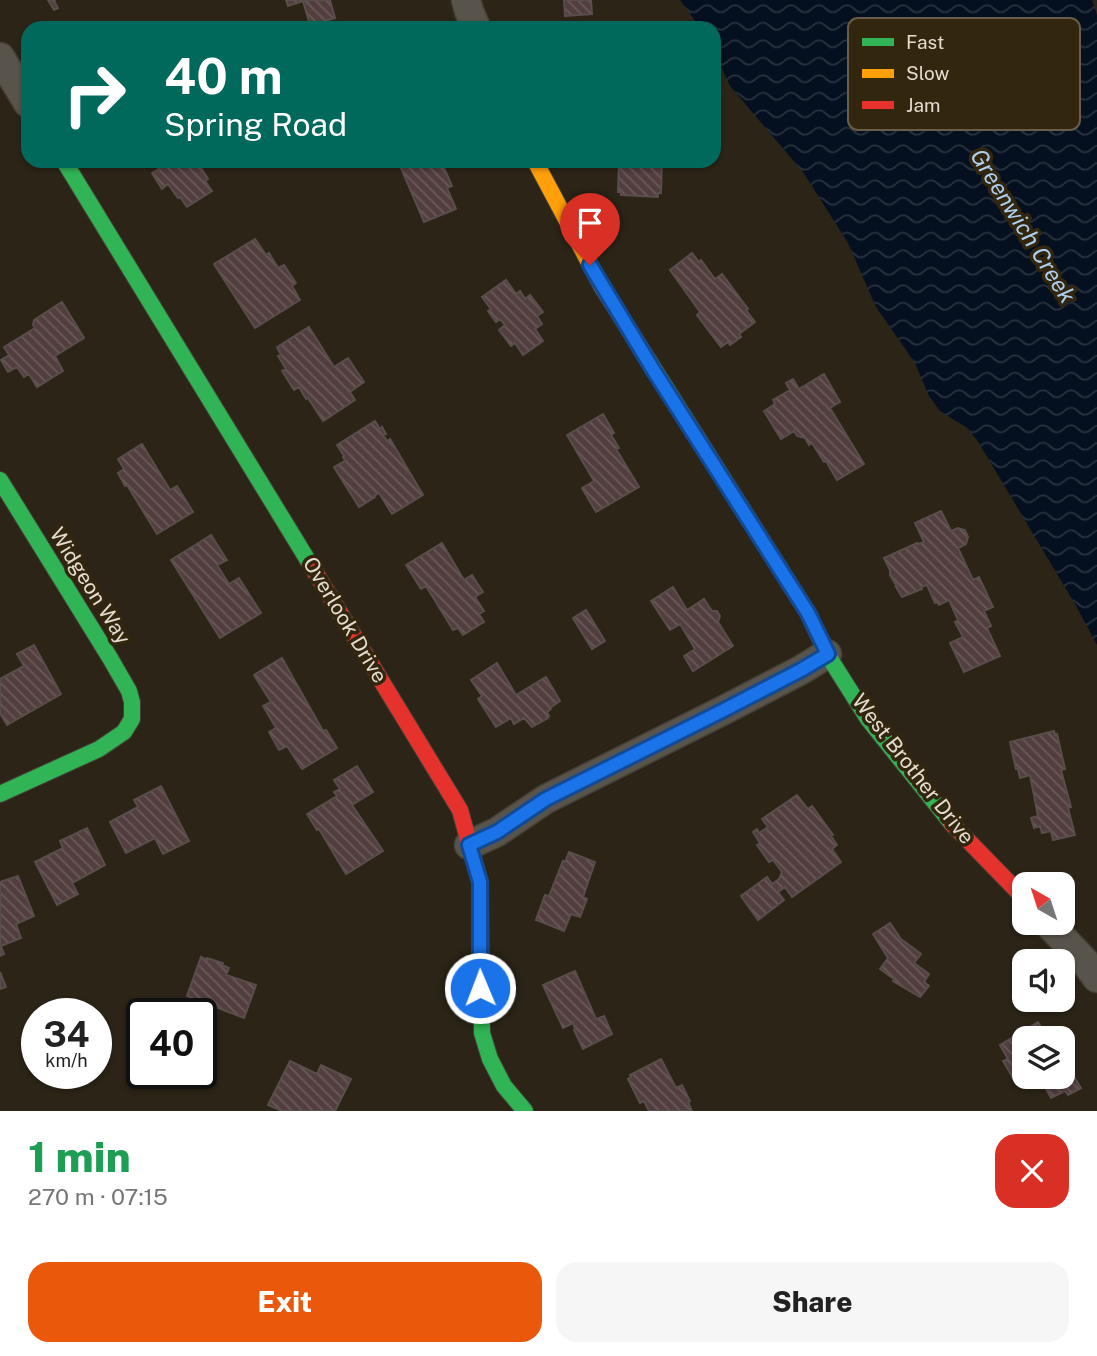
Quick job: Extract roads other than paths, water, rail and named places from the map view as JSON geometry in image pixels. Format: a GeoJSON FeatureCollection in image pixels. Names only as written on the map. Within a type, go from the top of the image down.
{"type":"FeatureCollection","features":[{"type":"Feature","properties":{"kind":"street"},"geometry":{"type":"LineString","coordinates":[[466,0],[474,21]]}},
{"type":"Feature","properties":{"kind":"street"},"geometry":{"type":"LineString","coordinates":[[0,57],[21,92]]}},
{"type":"Feature","properties":{"kind":"street","name":"Overlook Drive"},"geometry":{"type":"LineString","coordinates":[[68,168],[460,810],[480,882],[482,1033],[490,1059],[504,1086],[525,1111]]}},
{"type":"Feature","properties":{"kind":"street","name":"West Brother Drive"},"geometry":{"type":"LineString","coordinates":[[539,168],[602,287],[808,613],[828,654],[868,719],[952,824],[1012,886]]}},
{"type":"Feature","properties":{"kind":"street","name":"Widgeon Way"},"geometry":{"type":"LineString","coordinates":[[0,480],[129,691],[132,702],[132,719],[124,732],[99,749],[0,794]]}},
{"type":"Feature","properties":{"kind":"street"},"geometry":{"type":"LineString","coordinates":[[469,845],[497,832],[546,799],[722,711],[828,654]]}},
{"type":"Feature","properties":{"kind":"street"},"geometry":{"type":"LineString","coordinates":[[1060,935],[1086,962],[1097,978]]}},
{"type":"Feature","properties":{"kind":"water","name":"Greenwich Creek"},"geometry":{"type":"Polygon","coordinates":[[[680,0],[1092,0],[1097,15],[1097,645],[977,440],[967,428],[940,411],[929,396],[915,363],[876,307],[848,243],[803,172],[730,86],[721,67],[721,21],[695,21],[680,0]]]}}]}
